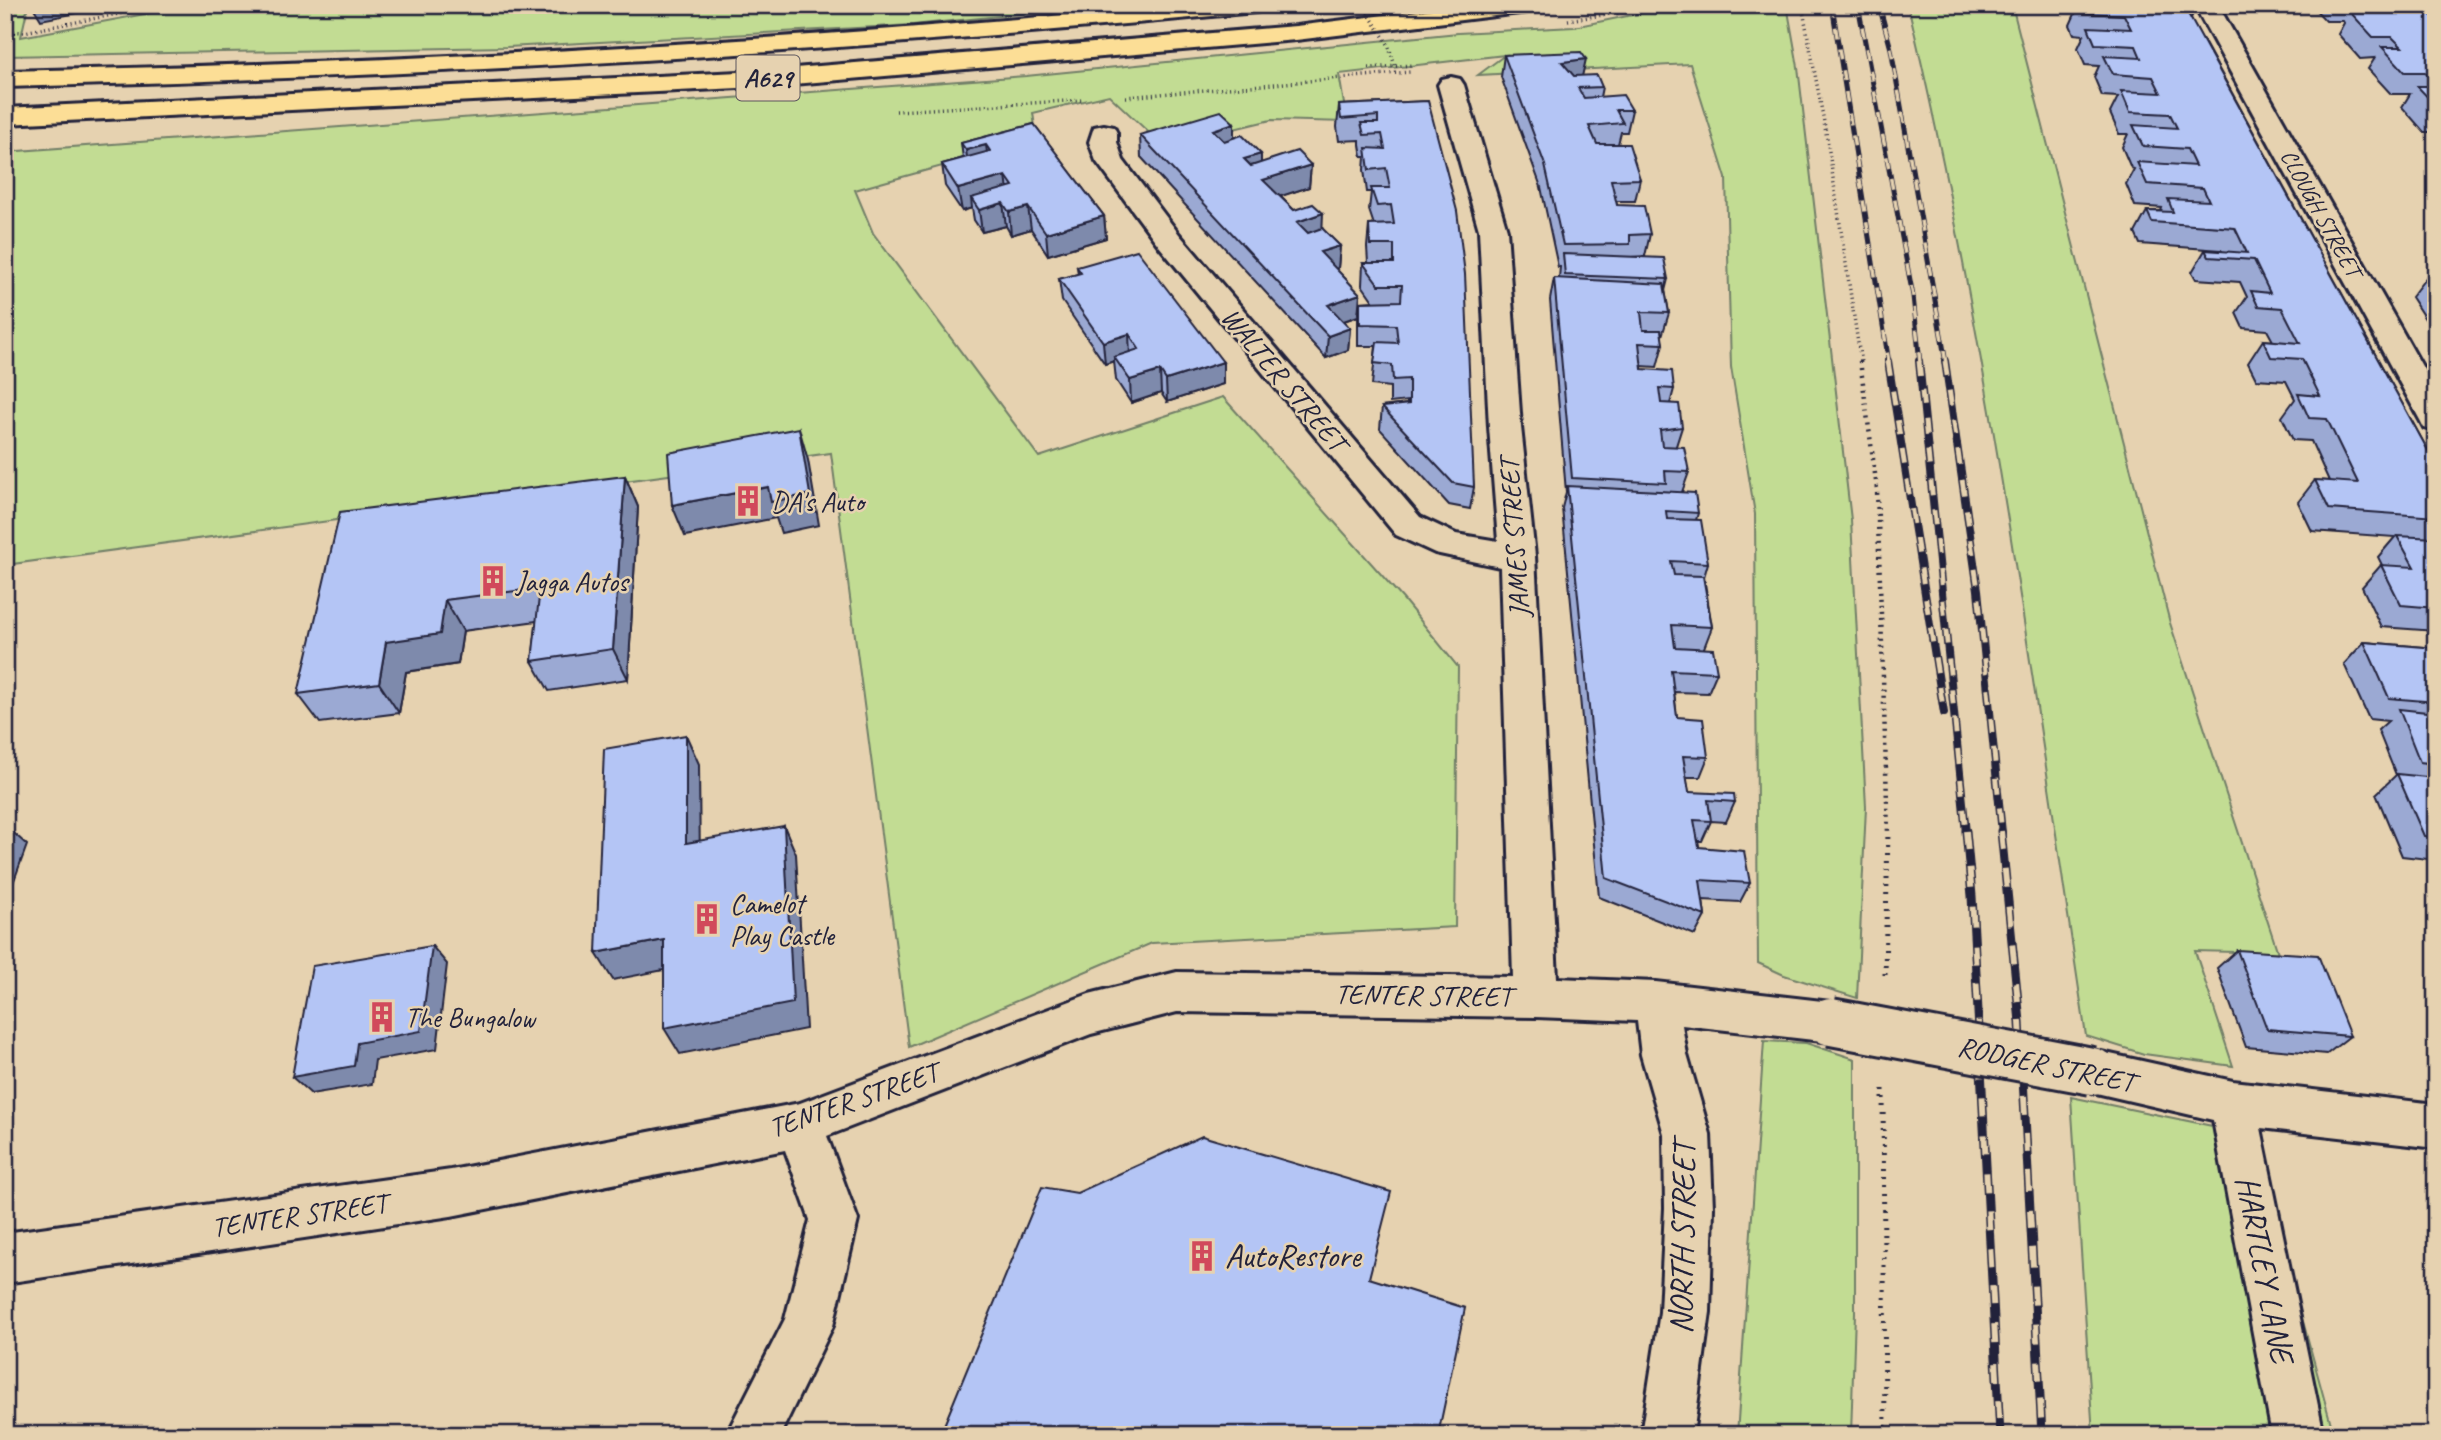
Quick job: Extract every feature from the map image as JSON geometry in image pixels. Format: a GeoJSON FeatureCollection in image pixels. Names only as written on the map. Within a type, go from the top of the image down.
{"type":"FeatureCollection","features":[{"type":"Feature","properties":{"kind":"main road","name":"A629"},"geometry":{"type":"LineString","coordinates":[[5,79],[332,69],[656,53],[884,38],[1255,5]]}},
{"type":"Feature","properties":{"kind":"main road","name":"A629"},"geometry":{"type":"LineString","coordinates":[[5,116],[759,79],[1296,33],[1528,5]]}},
{"type":"Feature","properties":{"kind":"street","name":"CLOUGH STREET"},"geometry":{"type":"LineString","coordinates":[[2206,5],[2436,420]]}},
{"type":"Feature","properties":{"kind":"street","name":"JAMES STREET"},"geometry":{"type":"LineString","coordinates":[[1451,85],[1493,230],[1505,428],[1517,556],[1536,997]]}},
{"type":"Feature","properties":{"kind":"street","name":"WALTER STREET"},"geometry":{"type":"LineString","coordinates":[[1104,133],[1103,142],[1110,161],[1169,240],[1408,527],[1431,540],[1469,552],[1517,556]]}},
{"type":"Feature","properties":{"kind":"street","name":"TENTER STREET"},"geometry":{"type":"LineString","coordinates":[[5,1258],[451,1193],[800,1125],[1089,1014],[1177,992],[1536,997],[1657,1002]]}},
{"type":"Feature","properties":{"kind":"street","name":"RODGER STREET"},"geometry":{"type":"LineString","coordinates":[[1657,1002],[1831,1022],[2092,1071],[2233,1103],[2436,1126]]}},
{"type":"Feature","properties":{"kind":"street","name":"NORTH STREET"},"geometry":{"type":"LineString","coordinates":[[1657,1002],[1664,1055],[1686,1134],[1689,1208],[1685,1312],[1667,1435]]}},
{"type":"Feature","properties":{"kind":"street","name":"HARTLEY LANE"},"geometry":{"type":"LineString","coordinates":[[2233,1103],[2298,1435]]}},
{"type":"Feature","properties":{"kind":"street"},"geometry":{"type":"LineString","coordinates":[[751,1435],[808,1326],[834,1220],[800,1125]]}},
{"type":"Feature","properties":{"kind":"path"},"geometry":{"type":"LineString","coordinates":[[5,31],[24,32],[165,5]]}},
{"type":"Feature","properties":{"kind":"path"},"geometry":{"type":"LineString","coordinates":[[1363,5],[1388,44],[1395,66]]}},
{"type":"Feature","properties":{"kind":"path"},"geometry":{"type":"LineString","coordinates":[[1567,20],[1673,5]]}},
{"type":"Feature","properties":{"kind":"path"},"geometry":{"type":"LineString","coordinates":[[1802,5],[1847,268],[1877,489],[1888,833],[1885,986]]}},
{"type":"Feature","properties":{"kind":"path"},"geometry":{"type":"LineString","coordinates":[[1884,1084],[1885,1435]]}},
{"type":"Feature","properties":{"kind":"green space"},"geometry":{"type":"Polygon","coordinates":[[[650,5],[1106,5],[913,25],[507,47],[5,56],[5,11],[28,6],[21,37],[188,6],[588,9],[650,5]]]}},
{"type":"Feature","properties":{"kind":"green space"},"geometry":{"type":"Polygon","coordinates":[[[1681,5],[1787,5],[1798,67],[1851,520],[1866,807],[1857,998],[1784,975],[1758,963],[1755,514],[1731,367],[1726,178],[1690,64],[1478,75],[1505,55],[1339,74],[1347,122],[1271,120],[1163,146],[1109,95],[1033,113],[1037,140],[855,190],[873,233],[1039,457],[1223,397],[1403,599],[1458,667],[1455,927],[1152,943],[909,1047],[831,453],[5,565],[5,152],[1026,76],[1458,33],[1574,27],[1681,5]]]}},
{"type":"Feature","properties":{"kind":"green space"},"geometry":{"type":"Polygon","coordinates":[[[1908,5],[2012,5],[2170,623],[2278,953],[2195,951],[2233,1066],[2144,1054],[2086,1036],[1986,389],[1937,133],[1908,5]]]}},
{"type":"Feature","properties":{"kind":"green space"},"geometry":{"type":"Polygon","coordinates":[[[1764,1041],[1806,1043],[1855,1059],[1855,1313],[1851,1435],[1737,1435],[1764,1041]]]}},
{"type":"Feature","properties":{"kind":"green space"},"geometry":{"type":"Polygon","coordinates":[[[2071,1097],[2222,1128],[2256,1149],[2334,1435],[2093,1435],[2071,1097]]]}},
{"type":"Feature","properties":{"kind":"building"},"geometry":{"type":"Polygon","coordinates":[[[2080,5],[2186,10],[2436,465],[2436,517],[2329,509],[2315,480],[2358,483],[2327,419],[2309,418],[2298,394],[2320,396],[2302,359],[2271,357],[2263,340],[2300,343],[2282,308],[2258,306],[2251,291],[2270,293],[2254,260],[2209,257],[2205,250],[2247,253],[2235,228],[2152,222],[2147,211],[2173,212],[2168,199],[2209,201],[2203,188],[2147,184],[2137,162],[2195,166],[2187,149],[2143,146],[2133,125],[2177,128],[2170,114],[2130,112],[2121,91],[2161,93],[2153,77],[2113,74],[2104,56],[2141,58],[2136,46],[2095,44],[2088,27],[2131,29],[2124,15],[2084,13],[2080,5]]]}},
{"type":"Feature","properties":{"kind":"building"},"geometry":{"type":"Polygon","coordinates":[[[2361,5],[2421,5],[2436,20],[2436,84],[2425,72],[2405,72],[2382,47],[2402,47],[2392,37],[2373,37],[2350,12],[2367,12],[2361,5]]]}},
{"type":"Feature","properties":{"kind":"building"},"geometry":{"type":"Polygon","coordinates":[[[1581,52],[1586,59],[1562,62],[1574,76],[1597,75],[1602,87],[1578,88],[1584,98],[1623,95],[1632,110],[1616,110],[1623,123],[1589,126],[1597,144],[1629,144],[1640,179],[1611,180],[1617,205],[1644,206],[1650,234],[1630,235],[1630,244],[1563,245],[1545,165],[1504,55],[1581,52]]]}},
{"type":"Feature","properties":{"kind":"building"},"geometry":{"type":"Polygon","coordinates":[[[2417,86],[2436,86],[2436,106],[2417,86]]]}},
{"type":"Feature","properties":{"kind":"building"},"geometry":{"type":"Polygon","coordinates":[[[1428,101],[1457,211],[1465,274],[1474,487],[1453,483],[1382,407],[1409,404],[1409,379],[1393,380],[1392,365],[1374,363],[1377,342],[1398,343],[1396,325],[1360,324],[1360,302],[1401,301],[1402,285],[1379,285],[1363,263],[1394,263],[1394,245],[1370,245],[1369,225],[1394,224],[1391,205],[1377,206],[1371,188],[1390,188],[1386,168],[1369,170],[1366,148],[1385,149],[1382,134],[1364,135],[1361,123],[1378,123],[1378,116],[1341,119],[1339,105],[1428,101]]]}},
{"type":"Feature","properties":{"kind":"building"},"geometry":{"type":"Polygon","coordinates":[[[1221,111],[1234,123],[1213,130],[1224,141],[1242,135],[1261,154],[1244,159],[1251,166],[1297,151],[1311,165],[1263,180],[1294,210],[1313,204],[1323,213],[1297,222],[1308,233],[1322,228],[1340,246],[1320,252],[1360,294],[1328,305],[1350,328],[1328,336],[1140,135],[1221,111]]]}},
{"type":"Feature","properties":{"kind":"building"},"geometry":{"type":"Polygon","coordinates":[[[1034,124],[1104,216],[1046,233],[1028,207],[1009,212],[1003,203],[979,210],[971,198],[1013,186],[1006,176],[958,189],[942,164],[990,151],[986,145],[966,150],[961,143],[1034,124]]]}},
{"type":"Feature","properties":{"kind":"building"},"geometry":{"type":"Polygon","coordinates":[[[1137,250],[1223,362],[1166,380],[1160,371],[1130,380],[1114,357],[1139,349],[1129,334],[1103,342],[1059,279],[1081,273],[1077,267],[1137,250]]]}},
{"type":"Feature","properties":{"kind":"building"},"geometry":{"type":"Polygon","coordinates":[[[1563,254],[1664,258],[1668,279],[1565,275],[1563,254]]]}},
{"type":"Feature","properties":{"kind":"building"},"geometry":{"type":"Polygon","coordinates":[[[2428,275],[2436,276],[2436,287],[2428,275]]]}},
{"type":"Feature","properties":{"kind":"building"},"geometry":{"type":"Polygon","coordinates":[[[1554,278],[1664,284],[1669,313],[1641,312],[1643,330],[1661,330],[1663,344],[1639,343],[1642,369],[1672,371],[1674,389],[1659,388],[1661,403],[1679,404],[1682,427],[1660,430],[1662,446],[1684,447],[1689,472],[1665,471],[1666,483],[1572,478],[1554,278]]]}},
{"type":"Feature","properties":{"kind":"building"},"geometry":{"type":"Polygon","coordinates":[[[799,428],[810,494],[771,502],[768,487],[672,505],[668,453],[799,428]]]}},
{"type":"Feature","properties":{"kind":"building","name":"Jagga Autos"},"geometry":{"type":"Polygon","coordinates":[[[625,476],[613,649],[532,661],[540,588],[445,600],[440,634],[386,642],[379,683],[298,694],[340,512],[625,476]]]}},
{"type":"Feature","properties":{"kind":"building"},"geometry":{"type":"Polygon","coordinates":[[[1567,486],[1695,493],[1698,513],[1666,511],[1667,519],[1701,520],[1708,563],[1671,561],[1674,575],[1703,576],[1712,627],[1672,625],[1675,647],[1713,649],[1717,672],[1671,670],[1677,717],[1703,719],[1708,757],[1683,756],[1689,792],[1734,794],[1735,802],[1708,800],[1711,821],[1694,820],[1699,847],[1744,851],[1750,883],[1700,880],[1705,916],[1606,878],[1567,486]]]}},
{"type":"Feature","properties":{"kind":"building"},"geometry":{"type":"Polygon","coordinates":[[[2397,536],[2436,538],[2436,608],[2401,605],[2381,565],[2414,567],[2397,536]]]}},
{"type":"Feature","properties":{"kind":"building"},"geometry":{"type":"Polygon","coordinates":[[[2364,642],[2436,648],[2436,702],[2389,698],[2364,642]]]}},
{"type":"Feature","properties":{"kind":"building"},"geometry":{"type":"Polygon","coordinates":[[[2399,709],[2436,713],[2436,764],[2420,762],[2399,709]]]}},
{"type":"Feature","properties":{"kind":"building","name":"Camelot Play Castle"},"geometry":{"type":"Polygon","coordinates":[[[686,735],[686,843],[784,826],[793,1003],[664,1028],[664,940],[596,953],[604,749],[686,735]]]}},
{"type":"Feature","properties":{"kind":"building"},"geometry":{"type":"Polygon","coordinates":[[[2397,774],[2436,778],[2436,837],[2424,836],[2397,774]]]}},
{"type":"Feature","properties":{"kind":"building","name":"The Bungalow"},"geometry":{"type":"Polygon","coordinates":[[[432,946],[421,1031],[357,1043],[354,1066],[292,1077],[312,966],[432,946]]]}},
{"type":"Feature","properties":{"kind":"building"},"geometry":{"type":"Polygon","coordinates":[[[2237,950],[2318,955],[2350,1036],[2267,1029],[2237,950]]]}},
{"type":"Feature","properties":{"kind":"building","name":"AutoRestore"},"geometry":{"type":"Polygon","coordinates":[[[1202,1136],[1391,1192],[1369,1278],[1465,1308],[1438,1435],[940,1435],[1042,1187],[1077,1193],[1202,1136]]]}},
{"type":"Feature","properties":{"kind":"railway"},"geometry":{"type":"LineString","coordinates":[[1832,5],[1889,363]]}},
{"type":"Feature","properties":{"kind":"railway"},"geometry":{"type":"LineString","coordinates":[[1858,5],[1913,296],[1920,363]]}},
{"type":"Feature","properties":{"kind":"railway"},"geometry":{"type":"LineString","coordinates":[[1879,5],[1891,49],[1946,363]]}},
{"type":"Feature","properties":{"kind":"railway"},"geometry":{"type":"LineString","coordinates":[[1888,361],[1944,713]]}},
{"type":"Feature","properties":{"kind":"railway"},"geometry":{"type":"LineString","coordinates":[[1919,361],[1966,833]]}},
{"type":"Feature","properties":{"kind":"railway"},"geometry":{"type":"LineString","coordinates":[[1945,361],[1978,590],[2002,833]]}},
{"type":"Feature","properties":{"kind":"railway"},"geometry":{"type":"LineString","coordinates":[[1966,831],[1972,896],[2000,1435]]}},
{"type":"Feature","properties":{"kind":"railway"},"geometry":{"type":"LineString","coordinates":[[2001,831],[2020,1022],[2042,1435]]}},
{"type":"Feature","properties":{"kind":"place","name":"DA's Auto"},"geometry":{"type":"Point","coordinates":[748,501]}},
{"type":"Feature","properties":{"kind":"place","name":"Jagga Autos"},"geometry":{"type":"Point","coordinates":[493,581]}},
{"type":"Feature","properties":{"kind":"place","name":"Camelot Play Castle"},"geometry":{"type":"Point","coordinates":[707,919]}},
{"type":"Feature","properties":{"kind":"place","name":"The Bungalow"},"geometry":{"type":"Point","coordinates":[382,1017]}},
{"type":"Feature","properties":{"kind":"place","name":"AutoRestore"},"geometry":{"type":"Point","coordinates":[1202,1256]}}]}
